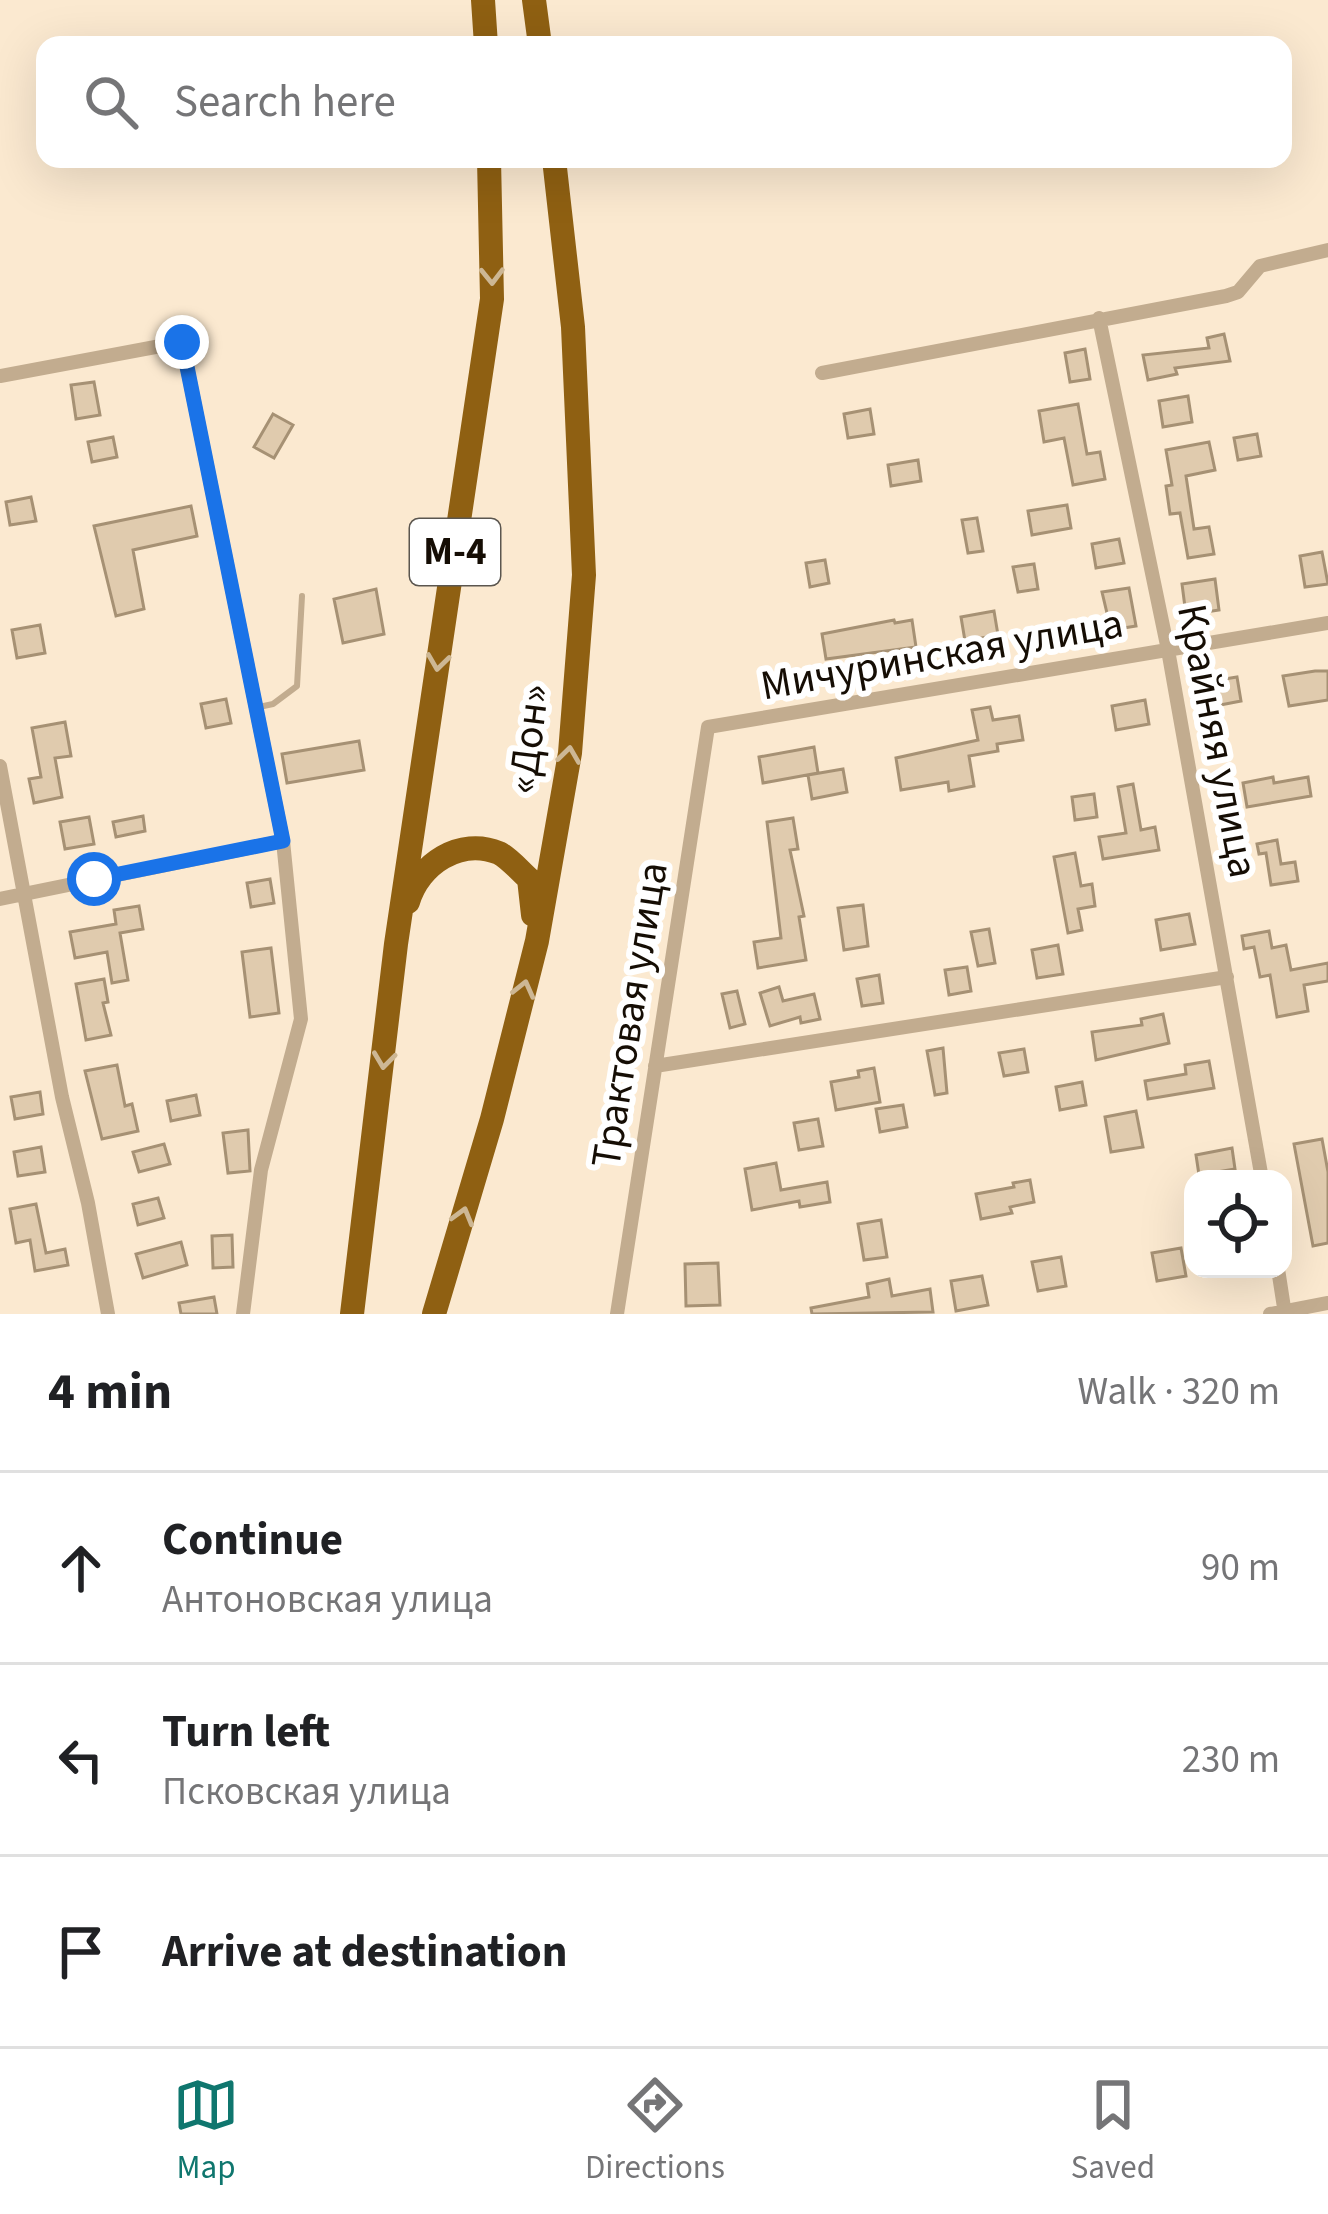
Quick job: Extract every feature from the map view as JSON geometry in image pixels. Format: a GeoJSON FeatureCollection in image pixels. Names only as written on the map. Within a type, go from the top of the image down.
{"type":"FeatureCollection","features":[{"type":"Feature","properties":{"kind":"highway"},"geometry":{"type":"LineString","coordinates":[[483,0],[485,36]]}},
{"type":"Feature","properties":{"kind":"highway"},"geometry":{"type":"LineString","coordinates":[[534,0],[539,36]]}},
{"type":"Feature","properties":{"kind":"highway","name":"М-4"},"geometry":{"type":"LineString","coordinates":[[352,1314],[396,944],[492,299],[489,168]]}},
{"type":"Feature","properties":{"kind":"highway","name":"«Дон»"},"geometry":{"type":"LineString","coordinates":[[434,1314],[492,1119],[536,941],[570,753],[584,575],[574,327],[555,168]]}},
{"type":"Feature","properties":{"kind":"highway","name":"М-4"},"geometry":{"type":"LineString","coordinates":[[396,944],[412,889],[434,862],[463,848],[501,854],[529,879],[536,941]]}},
{"type":"Feature","properties":{"kind":"street"},"geometry":{"type":"LineString","coordinates":[[822,373],[1238,292],[1260,266],[1328,250]]}},
{"type":"Feature","properties":{"kind":"street","name":"Крайняя улица"},"geometry":{"type":"LineString","coordinates":[[1099,317],[1168,650],[1260,1170]]}},
{"type":"Feature","properties":{"kind":"street"},"geometry":{"type":"LineString","coordinates":[[0,376],[182,342],[283,841],[301,1019],[261,1170],[243,1314]]}},
{"type":"Feature","properties":{"kind":"street","name":"Мичуринская улица"},"geometry":{"type":"LineString","coordinates":[[708,727],[1328,623]]}},
{"type":"Feature","properties":{"kind":"street","name":"Трактовая улица"},"geometry":{"type":"LineString","coordinates":[[617,1314],[708,727]]}},
{"type":"Feature","properties":{"kind":"street"},"geometry":{"type":"LineString","coordinates":[[0,766],[108,1314]]}},
{"type":"Feature","properties":{"kind":"street"},"geometry":{"type":"LineString","coordinates":[[0,899],[283,841]]}},
{"type":"Feature","properties":{"kind":"street"},"geometry":{"type":"LineString","coordinates":[[656,1066],[1227,977]]}},
{"type":"Feature","properties":{"kind":"street"},"geometry":{"type":"LineString","coordinates":[[1278,1278],[1280,1313],[1328,1303]]}},
{"type":"Feature","properties":{"kind":"lane"},"geometry":{"type":"LineString","coordinates":[[259,707],[272,704],[297,686],[302,596]]}},
{"type":"Feature","properties":{"kind":"building"},"geometry":{"type":"Polygon","coordinates":[[[1224,334],[1230,361],[1175,368],[1177,374],[1148,380],[1143,355],[1209,348],[1207,338],[1224,334]]]}},
{"type":"Feature","properties":{"kind":"building"},"geometry":{"type":"Polygon","coordinates":[[[1085,349],[1090,379],[1070,382],[1065,353],[1085,349]]]}},
{"type":"Feature","properties":{"kind":"building"},"geometry":{"type":"Polygon","coordinates":[[[94,382],[100,415],[76,419],[71,385],[94,382]]]}},
{"type":"Feature","properties":{"kind":"building"},"geometry":{"type":"Polygon","coordinates":[[[1188,396],[1192,422],[1163,427],[1159,401],[1188,396]]]}},
{"type":"Feature","properties":{"kind":"building"},"geometry":{"type":"Polygon","coordinates":[[[1078,404],[1087,454],[1100,452],[1105,479],[1073,485],[1064,438],[1044,442],[1039,411],[1078,404]]]}},
{"type":"Feature","properties":{"kind":"building"},"geometry":{"type":"Polygon","coordinates":[[[870,409],[874,434],[848,438],[844,414],[870,409]]]}},
{"type":"Feature","properties":{"kind":"building"},"geometry":{"type":"Polygon","coordinates":[[[273,414],[293,425],[274,458],[254,447],[273,414]]]}},
{"type":"Feature","properties":{"kind":"building"},"geometry":{"type":"Polygon","coordinates":[[[1257,434],[1261,456],[1238,460],[1234,438],[1257,434]]]}},
{"type":"Feature","properties":{"kind":"building"},"geometry":{"type":"Polygon","coordinates":[[[113,437],[117,457],[92,462],[88,442],[113,437]]]}},
{"type":"Feature","properties":{"kind":"building"},"geometry":{"type":"Polygon","coordinates":[[[1209,442],[1215,470],[1186,476],[1194,529],[1209,527],[1214,554],[1188,558],[1180,513],[1170,514],[1166,486],[1172,485],[1166,450],[1209,442]]]}},
{"type":"Feature","properties":{"kind":"building"},"geometry":{"type":"Polygon","coordinates":[[[918,460],[921,481],[891,486],[888,465],[918,460]]]}},
{"type":"Feature","properties":{"kind":"building"},"geometry":{"type":"Polygon","coordinates":[[[31,497],[36,521],[10,525],[6,502],[31,497]]]}},
{"type":"Feature","properties":{"kind":"building"},"geometry":{"type":"Polygon","coordinates":[[[1067,505],[1071,528],[1032,535],[1028,511],[1067,505]]]}},
{"type":"Feature","properties":{"kind":"building"},"geometry":{"type":"Polygon","coordinates":[[[191,506],[197,536],[133,550],[144,609],[116,616],[94,526],[191,506]]]}},
{"type":"Feature","properties":{"kind":"building"},"geometry":{"type":"Polygon","coordinates":[[[977,518],[983,551],[968,553],[962,520],[977,518]]]}},
{"type":"Feature","properties":{"kind":"building"},"geometry":{"type":"Polygon","coordinates":[[[1119,539],[1124,563],[1096,568],[1092,544],[1119,539]]]}},
{"type":"Feature","properties":{"kind":"building"},"geometry":{"type":"Polygon","coordinates":[[[1322,552],[1328,584],[1305,587],[1300,556],[1322,552]]]}},
{"type":"Feature","properties":{"kind":"building"},"geometry":{"type":"Polygon","coordinates":[[[825,560],[829,583],[810,587],[806,563],[825,560]]]}},
{"type":"Feature","properties":{"kind":"building"},"geometry":{"type":"Polygon","coordinates":[[[1034,564],[1038,589],[1018,592],[1013,567],[1034,564]]]}},
{"type":"Feature","properties":{"kind":"building"},"geometry":{"type":"Polygon","coordinates":[[[1215,579],[1219,610],[1186,615],[1182,584],[1215,579]]]}},
{"type":"Feature","properties":{"kind":"building"},"geometry":{"type":"Polygon","coordinates":[[[1129,588],[1136,626],[1111,630],[1102,592],[1129,588]]]}},
{"type":"Feature","properties":{"kind":"building"},"geometry":{"type":"Polygon","coordinates":[[[376,589],[384,634],[343,643],[334,599],[376,589]]]}},
{"type":"Feature","properties":{"kind":"building"},"geometry":{"type":"Polygon","coordinates":[[[994,611],[998,635],[965,641],[961,617],[994,611]]]}},
{"type":"Feature","properties":{"kind":"building"},"geometry":{"type":"Polygon","coordinates":[[[912,620],[916,647],[826,659],[822,634],[912,620]]]}},
{"type":"Feature","properties":{"kind":"building"},"geometry":{"type":"Polygon","coordinates":[[[40,625],[45,653],[17,658],[12,630],[40,625]]]}},
{"type":"Feature","properties":{"kind":"building"},"geometry":{"type":"Polygon","coordinates":[[[1328,671],[1328,700],[1289,706],[1283,676],[1328,671]]]}},
{"type":"Feature","properties":{"kind":"building"},"geometry":{"type":"Polygon","coordinates":[[[1237,677],[1241,701],[1210,707],[1206,682],[1237,677]]]}},
{"type":"Feature","properties":{"kind":"building"},"geometry":{"type":"Polygon","coordinates":[[[226,699],[231,723],[206,728],[201,704],[226,699]]]}},
{"type":"Feature","properties":{"kind":"building"},"geometry":{"type":"Polygon","coordinates":[[[1145,700],[1149,724],[1116,730],[1112,706],[1145,700]]]}},
{"type":"Feature","properties":{"kind":"building"},"geometry":{"type":"Polygon","coordinates":[[[990,707],[993,720],[1019,716],[1023,740],[969,756],[974,786],[949,791],[948,782],[901,790],[896,758],[978,740],[972,710],[990,707]]]}},
{"type":"Feature","properties":{"kind":"building"},"geometry":{"type":"Polygon","coordinates":[[[65,722],[71,756],[55,758],[62,797],[34,803],[29,779],[41,777],[32,728],[65,722]]]}},
{"type":"Feature","properties":{"kind":"building"},"geometry":{"type":"Polygon","coordinates":[[[359,741],[364,770],[287,783],[282,754],[359,741]]]}},
{"type":"Feature","properties":{"kind":"building"},"geometry":{"type":"Polygon","coordinates":[[[814,747],[818,773],[763,783],[759,757],[814,747]]]}},
{"type":"Feature","properties":{"kind":"building"},"geometry":{"type":"Polygon","coordinates":[[[843,769],[847,792],[812,799],[808,775],[843,769]]]}},
{"type":"Feature","properties":{"kind":"building"},"geometry":{"type":"Polygon","coordinates":[[[1273,777],[1274,783],[1308,777],[1311,796],[1247,807],[1243,783],[1273,777]]]}},
{"type":"Feature","properties":{"kind":"building"},"geometry":{"type":"Polygon","coordinates":[[[1133,784],[1141,830],[1155,827],[1159,850],[1103,859],[1099,837],[1126,833],[1118,787],[1133,784]]]}},
{"type":"Feature","properties":{"kind":"building"},"geometry":{"type":"Polygon","coordinates":[[[1094,794],[1097,817],[1075,820],[1072,797],[1094,794]]]}},
{"type":"Feature","properties":{"kind":"building"},"geometry":{"type":"Polygon","coordinates":[[[143,816],[145,831],[116,837],[113,822],[143,816]]]}},
{"type":"Feature","properties":{"kind":"building"},"geometry":{"type":"Polygon","coordinates":[[[89,817],[94,844],[65,849],[60,822],[89,817]]]}},
{"type":"Feature","properties":{"kind":"building"},"geometry":{"type":"Polygon","coordinates":[[[793,818],[798,849],[790,850],[804,916],[799,917],[806,960],[758,968],[754,942],[781,938],[767,822],[793,818]]]}},
{"type":"Feature","properties":{"kind":"building"},"geometry":{"type":"Polygon","coordinates":[[[1277,840],[1281,864],[1295,862],[1298,881],[1271,885],[1266,853],[1259,854],[1257,844],[1277,840]]]}},
{"type":"Feature","properties":{"kind":"building"},"geometry":{"type":"Polygon","coordinates":[[[1075,853],[1081,886],[1092,884],[1095,906],[1078,909],[1082,930],[1068,933],[1054,857],[1075,853]]]}},
{"type":"Feature","properties":{"kind":"building"},"geometry":{"type":"Polygon","coordinates":[[[270,879],[274,903],[251,907],[247,883],[270,879]]]}},
{"type":"Feature","properties":{"kind":"building"},"geometry":{"type":"Polygon","coordinates":[[[863,905],[868,946],[844,950],[838,908],[863,905]]]}},
{"type":"Feature","properties":{"kind":"building"},"geometry":{"type":"Polygon","coordinates":[[[139,906],[143,929],[120,933],[128,980],[112,983],[107,952],[75,958],[70,932],[116,924],[114,910],[139,906]]]}},
{"type":"Feature","properties":{"kind":"building"},"geometry":{"type":"Polygon","coordinates":[[[1189,914],[1195,944],[1161,950],[1156,920],[1189,914]]]}},
{"type":"Feature","properties":{"kind":"building"},"geometry":{"type":"Polygon","coordinates":[[[989,929],[995,963],[978,966],[971,932],[989,929]]]}},
{"type":"Feature","properties":{"kind":"building"},"geometry":{"type":"Polygon","coordinates":[[[1269,931],[1272,948],[1286,945],[1291,970],[1328,963],[1328,981],[1304,985],[1308,1011],[1277,1017],[1270,975],[1260,977],[1254,947],[1244,949],[1242,936],[1269,931]]]}},
{"type":"Feature","properties":{"kind":"building"},"geometry":{"type":"Polygon","coordinates":[[[1058,945],[1063,974],[1037,978],[1032,950],[1058,945]]]}},
{"type":"Feature","properties":{"kind":"building"},"geometry":{"type":"Polygon","coordinates":[[[271,948],[279,1013],[250,1017],[242,952],[271,948]]]}},
{"type":"Feature","properties":{"kind":"building"},"geometry":{"type":"Polygon","coordinates":[[[967,967],[971,991],[949,995],[945,970],[967,967]]]}},
{"type":"Feature","properties":{"kind":"building"},"geometry":{"type":"Polygon","coordinates":[[[879,975],[883,1003],[862,1006],[857,979],[879,975]]]}},
{"type":"Feature","properties":{"kind":"building"},"geometry":{"type":"Polygon","coordinates":[[[104,979],[108,1002],[103,1003],[111,1035],[86,1040],[76,984],[104,979]]]}},
{"type":"Feature","properties":{"kind":"building"},"geometry":{"type":"Polygon","coordinates":[[[779,987],[783,1001],[814,994],[820,1019],[801,1023],[800,1017],[770,1026],[760,993],[779,987]]]}},
{"type":"Feature","properties":{"kind":"building"},"geometry":{"type":"Polygon","coordinates":[[[737,991],[745,1024],[730,1028],[722,994],[737,991]]]}},
{"type":"Feature","properties":{"kind":"building"},"geometry":{"type":"Polygon","coordinates":[[[1163,1014],[1169,1043],[1096,1060],[1092,1032],[1142,1025],[1141,1019],[1163,1014]]]}},
{"type":"Feature","properties":{"kind":"building"},"geometry":{"type":"Polygon","coordinates":[[[943,1048],[947,1093],[935,1095],[927,1051],[943,1048]]]}},
{"type":"Feature","properties":{"kind":"building"},"geometry":{"type":"Polygon","coordinates":[[[1024,1049],[1028,1072],[1004,1076],[999,1053],[1024,1049]]]}},
{"type":"Feature","properties":{"kind":"building"},"geometry":{"type":"Polygon","coordinates":[[[1209,1061],[1214,1088],[1148,1099],[1145,1081],[1186,1074],[1185,1065],[1209,1061]]]}},
{"type":"Feature","properties":{"kind":"building"},"geometry":{"type":"Polygon","coordinates":[[[117,1065],[125,1106],[132,1104],[138,1131],[102,1139],[85,1071],[117,1065]]]}},
{"type":"Feature","properties":{"kind":"building"},"geometry":{"type":"Polygon","coordinates":[[[874,1068],[880,1102],[836,1110],[831,1082],[859,1077],[858,1071],[874,1068]]]}},
{"type":"Feature","properties":{"kind":"building"},"geometry":{"type":"Polygon","coordinates":[[[1082,1082],[1086,1105],[1060,1110],[1056,1087],[1082,1082]]]}},
{"type":"Feature","properties":{"kind":"building"},"geometry":{"type":"Polygon","coordinates":[[[40,1092],[43,1114],[15,1119],[11,1097],[40,1092]]]}},
{"type":"Feature","properties":{"kind":"building"},"geometry":{"type":"Polygon","coordinates":[[[196,1095],[200,1115],[171,1121],[167,1101],[196,1095]]]}},
{"type":"Feature","properties":{"kind":"building"},"geometry":{"type":"Polygon","coordinates":[[[903,1105],[907,1127],[880,1132],[876,1109],[903,1105]]]}},
{"type":"Feature","properties":{"kind":"building"},"geometry":{"type":"Polygon","coordinates":[[[1136,1111],[1143,1147],[1111,1152],[1105,1117],[1136,1111]]]}},
{"type":"Feature","properties":{"kind":"building"},"geometry":{"type":"Polygon","coordinates":[[[818,1119],[823,1146],[799,1150],[794,1123],[818,1119]]]}},
{"type":"Feature","properties":{"kind":"building"},"geometry":{"type":"Polygon","coordinates":[[[248,1130],[250,1171],[228,1173],[223,1133],[248,1130]]]}},
{"type":"Feature","properties":{"kind":"building"},"geometry":{"type":"Polygon","coordinates":[[[1322,1139],[1328,1172],[1328,1243],[1313,1246],[1294,1144],[1322,1139]]]}},
{"type":"Feature","properties":{"kind":"building"},"geometry":{"type":"Polygon","coordinates":[[[164,1144],[170,1164],[139,1172],[133,1152],[164,1144]]]}},
{"type":"Feature","properties":{"kind":"building"},"geometry":{"type":"Polygon","coordinates":[[[41,1147],[45,1172],[18,1176],[14,1152],[41,1147]]]}},
{"type":"Feature","properties":{"kind":"building"},"geometry":{"type":"Polygon","coordinates":[[[1232,1148],[1235,1169],[1198,1170],[1196,1155],[1232,1148]]]}},
{"type":"Feature","properties":{"kind":"building"},"geometry":{"type":"Polygon","coordinates":[[[776,1163],[781,1190],[827,1182],[830,1202],[800,1207],[799,1201],[752,1210],[745,1169],[776,1163]]]}},
{"type":"Feature","properties":{"kind":"building"},"geometry":{"type":"Polygon","coordinates":[[[1030,1180],[1034,1202],[1010,1207],[1012,1213],[981,1219],[976,1194],[1030,1180]]]}},
{"type":"Feature","properties":{"kind":"building"},"geometry":{"type":"Polygon","coordinates":[[[158,1198],[164,1218],[138,1225],[133,1204],[158,1198]]]}},
{"type":"Feature","properties":{"kind":"building"},"geometry":{"type":"Polygon","coordinates":[[[36,1204],[46,1253],[65,1249],[68,1265],[35,1271],[30,1240],[16,1243],[10,1209],[36,1204]]]}},
{"type":"Feature","properties":{"kind":"building"},"geometry":{"type":"Polygon","coordinates":[[[881,1220],[887,1257],[864,1260],[858,1224],[881,1220]]]}},
{"type":"Feature","properties":{"kind":"building"},"geometry":{"type":"Polygon","coordinates":[[[232,1235],[233,1267],[213,1268],[212,1236],[232,1235]]]}},
{"type":"Feature","properties":{"kind":"building"},"geometry":{"type":"Polygon","coordinates":[[[181,1242],[187,1265],[143,1278],[136,1254],[181,1242]]]}},
{"type":"Feature","properties":{"kind":"building"},"geometry":{"type":"Polygon","coordinates":[[[1181,1248],[1184,1276],[1157,1281],[1152,1253],[1181,1248]]]}},
{"type":"Feature","properties":{"kind":"building"},"geometry":{"type":"Polygon","coordinates":[[[1061,1257],[1066,1286],[1038,1291],[1032,1262],[1061,1257]]]}},
{"type":"Feature","properties":{"kind":"building"},"geometry":{"type":"Polygon","coordinates":[[[718,1263],[720,1305],[686,1306],[685,1264],[718,1263]]]}},
{"type":"Feature","properties":{"kind":"building"},"geometry":{"type":"Polygon","coordinates":[[[982,1276],[988,1305],[956,1311],[951,1281],[982,1276]]]}},
{"type":"Feature","properties":{"kind":"building"},"geometry":{"type":"Polygon","coordinates":[[[889,1279],[892,1296],[930,1289],[933,1312],[812,1314],[811,1308],[869,1297],[867,1284],[889,1279]]]}},
{"type":"Feature","properties":{"kind":"building"},"geometry":{"type":"Polygon","coordinates":[[[214,1297],[217,1314],[181,1314],[179,1303],[214,1297]]]}},
{"type":"Feature","properties":{"kind":"route"},"geometry":{"type":"LineString","coordinates":[[94,879],[283,841],[182,342]]}}]}
